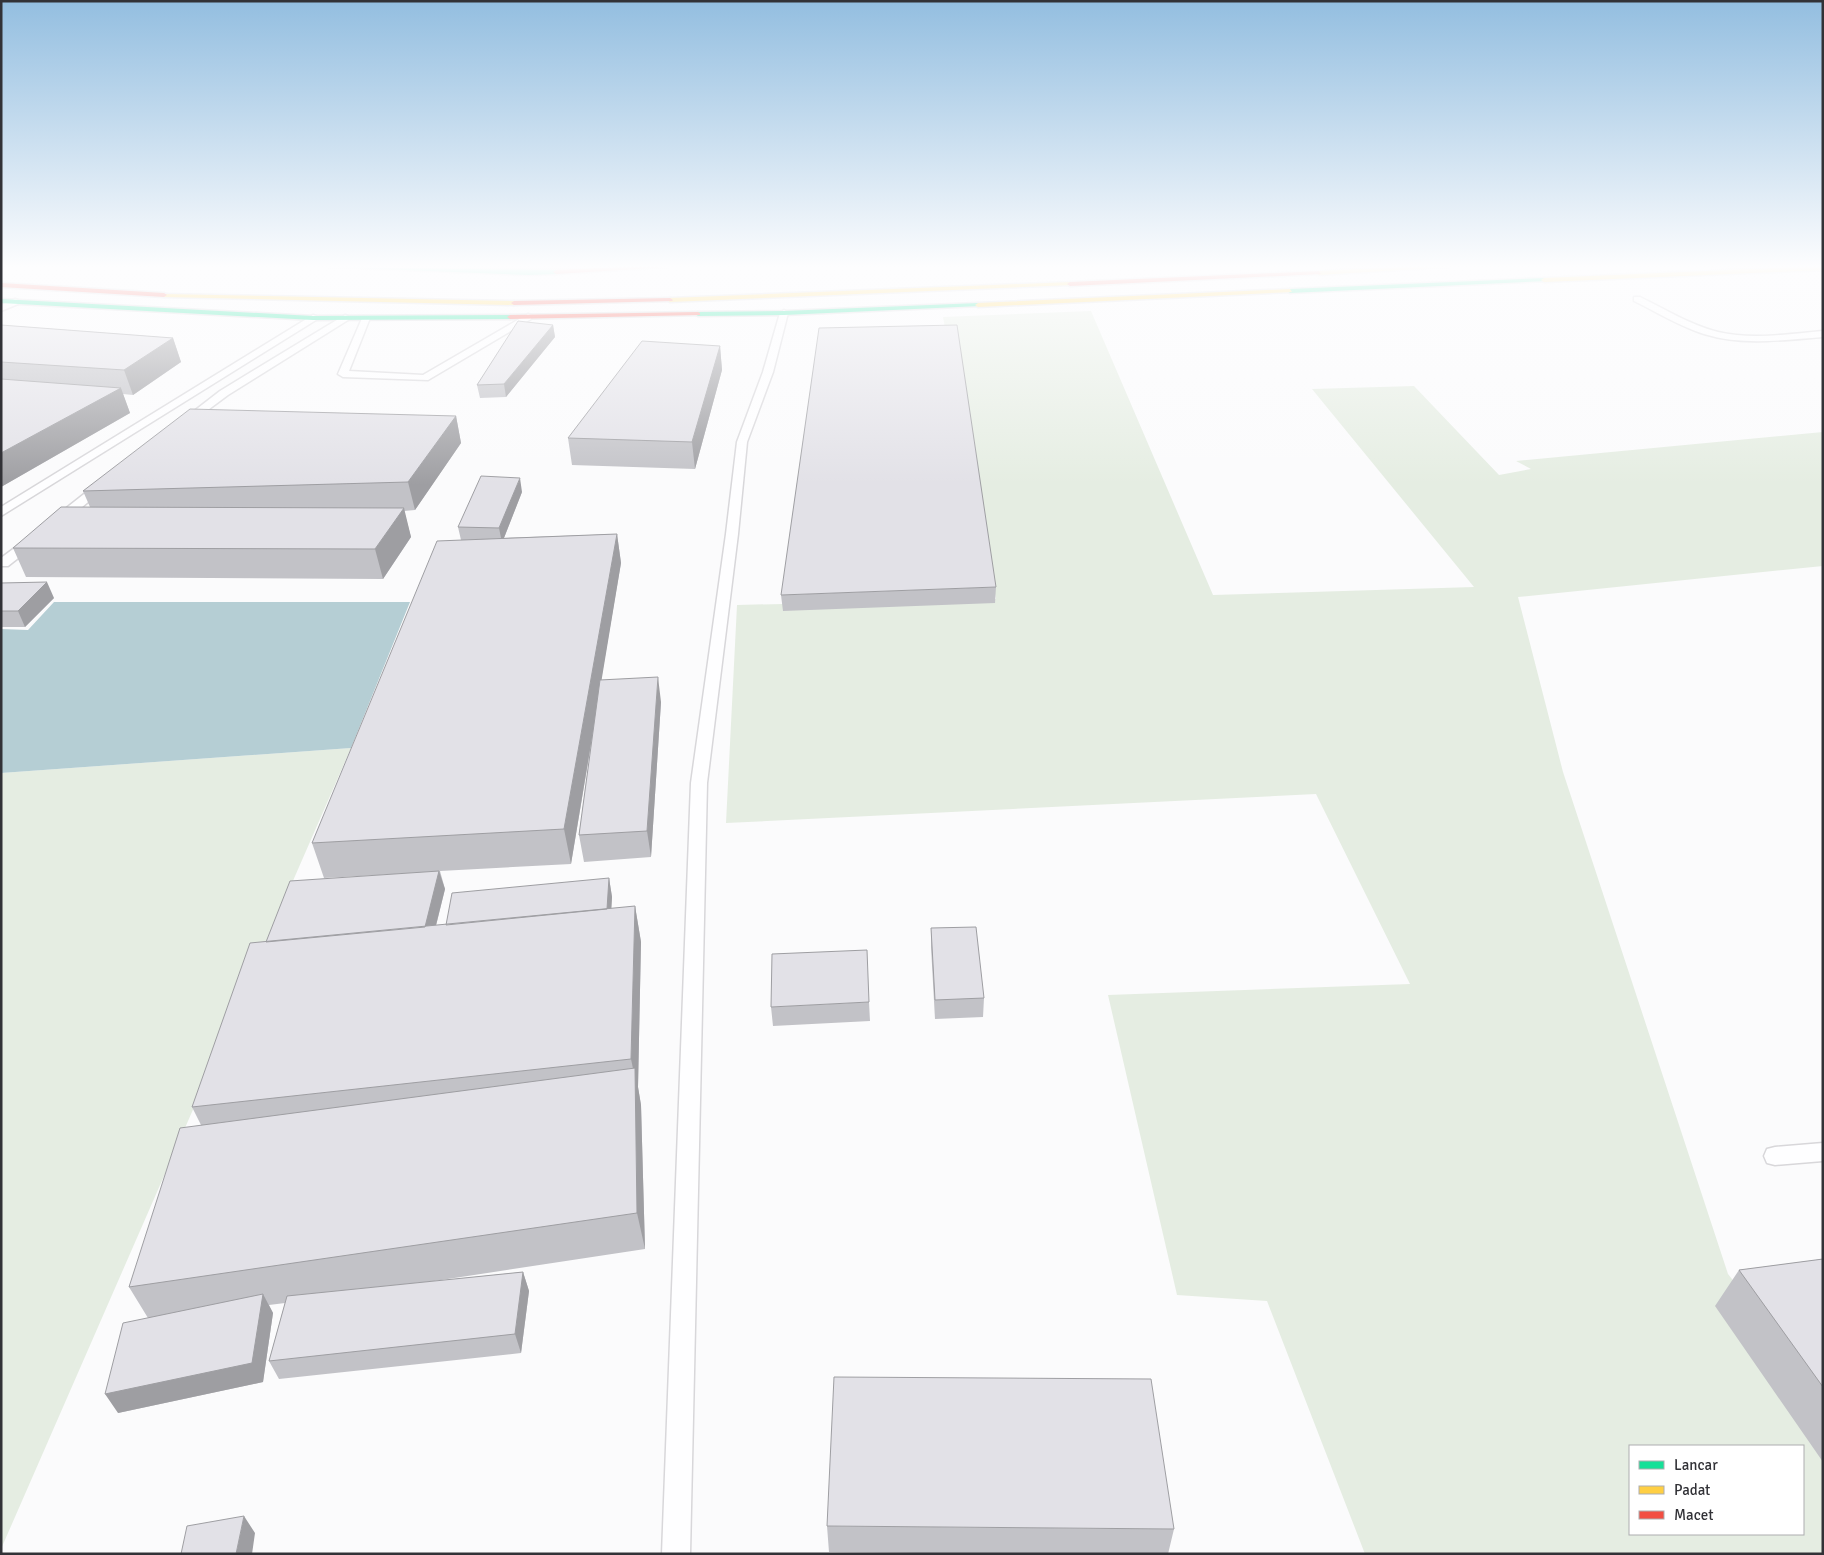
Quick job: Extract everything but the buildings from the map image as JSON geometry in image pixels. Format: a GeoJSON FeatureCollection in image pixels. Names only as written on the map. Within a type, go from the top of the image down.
{"type":"FeatureCollection","features":[{"type":"Feature","properties":{"kind":"lane"},"geometry":{"type":"LineString","coordinates":[[1,512],[278,340]]}},
{"type":"Feature","properties":{"kind":"lane"},"geometry":{"type":"LineString","coordinates":[[179,426],[224,393],[310,340]]}},
{"type":"Feature","properties":{"kind":"lane"},"geometry":{"type":"LineString","coordinates":[[357,340],[343,374],[425,378],[490,340]]}},
{"type":"Feature","properties":{"kind":"lane"},"geometry":{"type":"LineString","coordinates":[[676,1554],[699,783],[732,534],[742,442],[768,372],[777,340]]}},
{"type":"Feature","properties":{"kind":"lane"},"geometry":{"type":"LineString","coordinates":[[3,563],[111,479]]}},
{"type":"Feature","properties":{"kind":"lane"},"geometry":{"type":"LineString","coordinates":[[1774,1156],[1823,1152]]}},
{"type":"Feature","properties":{"kind":"shaded area"},"geometry":{"type":"Polygon","coordinates":[[[947,340],[1103,340],[1213,595],[1474,587],[1312,389],[1414,386],[1499,475],[1531,469],[1516,461],[1823,432],[1823,566],[1518,597],[1563,772],[1728,1274],[1823,1395],[1823,1554],[1365,1554],[1267,1301],[1177,1295],[1108,995],[1410,984],[1316,794],[726,823],[737,605],[996,599],[947,340]]]}},
{"type":"Feature","properties":{"kind":"shaded area"},"geometry":{"type":"Polygon","coordinates":[[[351,748],[1,1549],[1,773],[351,748]]]}},
{"type":"Feature","properties":{"kind":"water"},"geometry":{"type":"Polygon","coordinates":[[[54,602],[410,602],[351,748],[1,773],[1,629],[28,630],[54,602]]]}}]}
